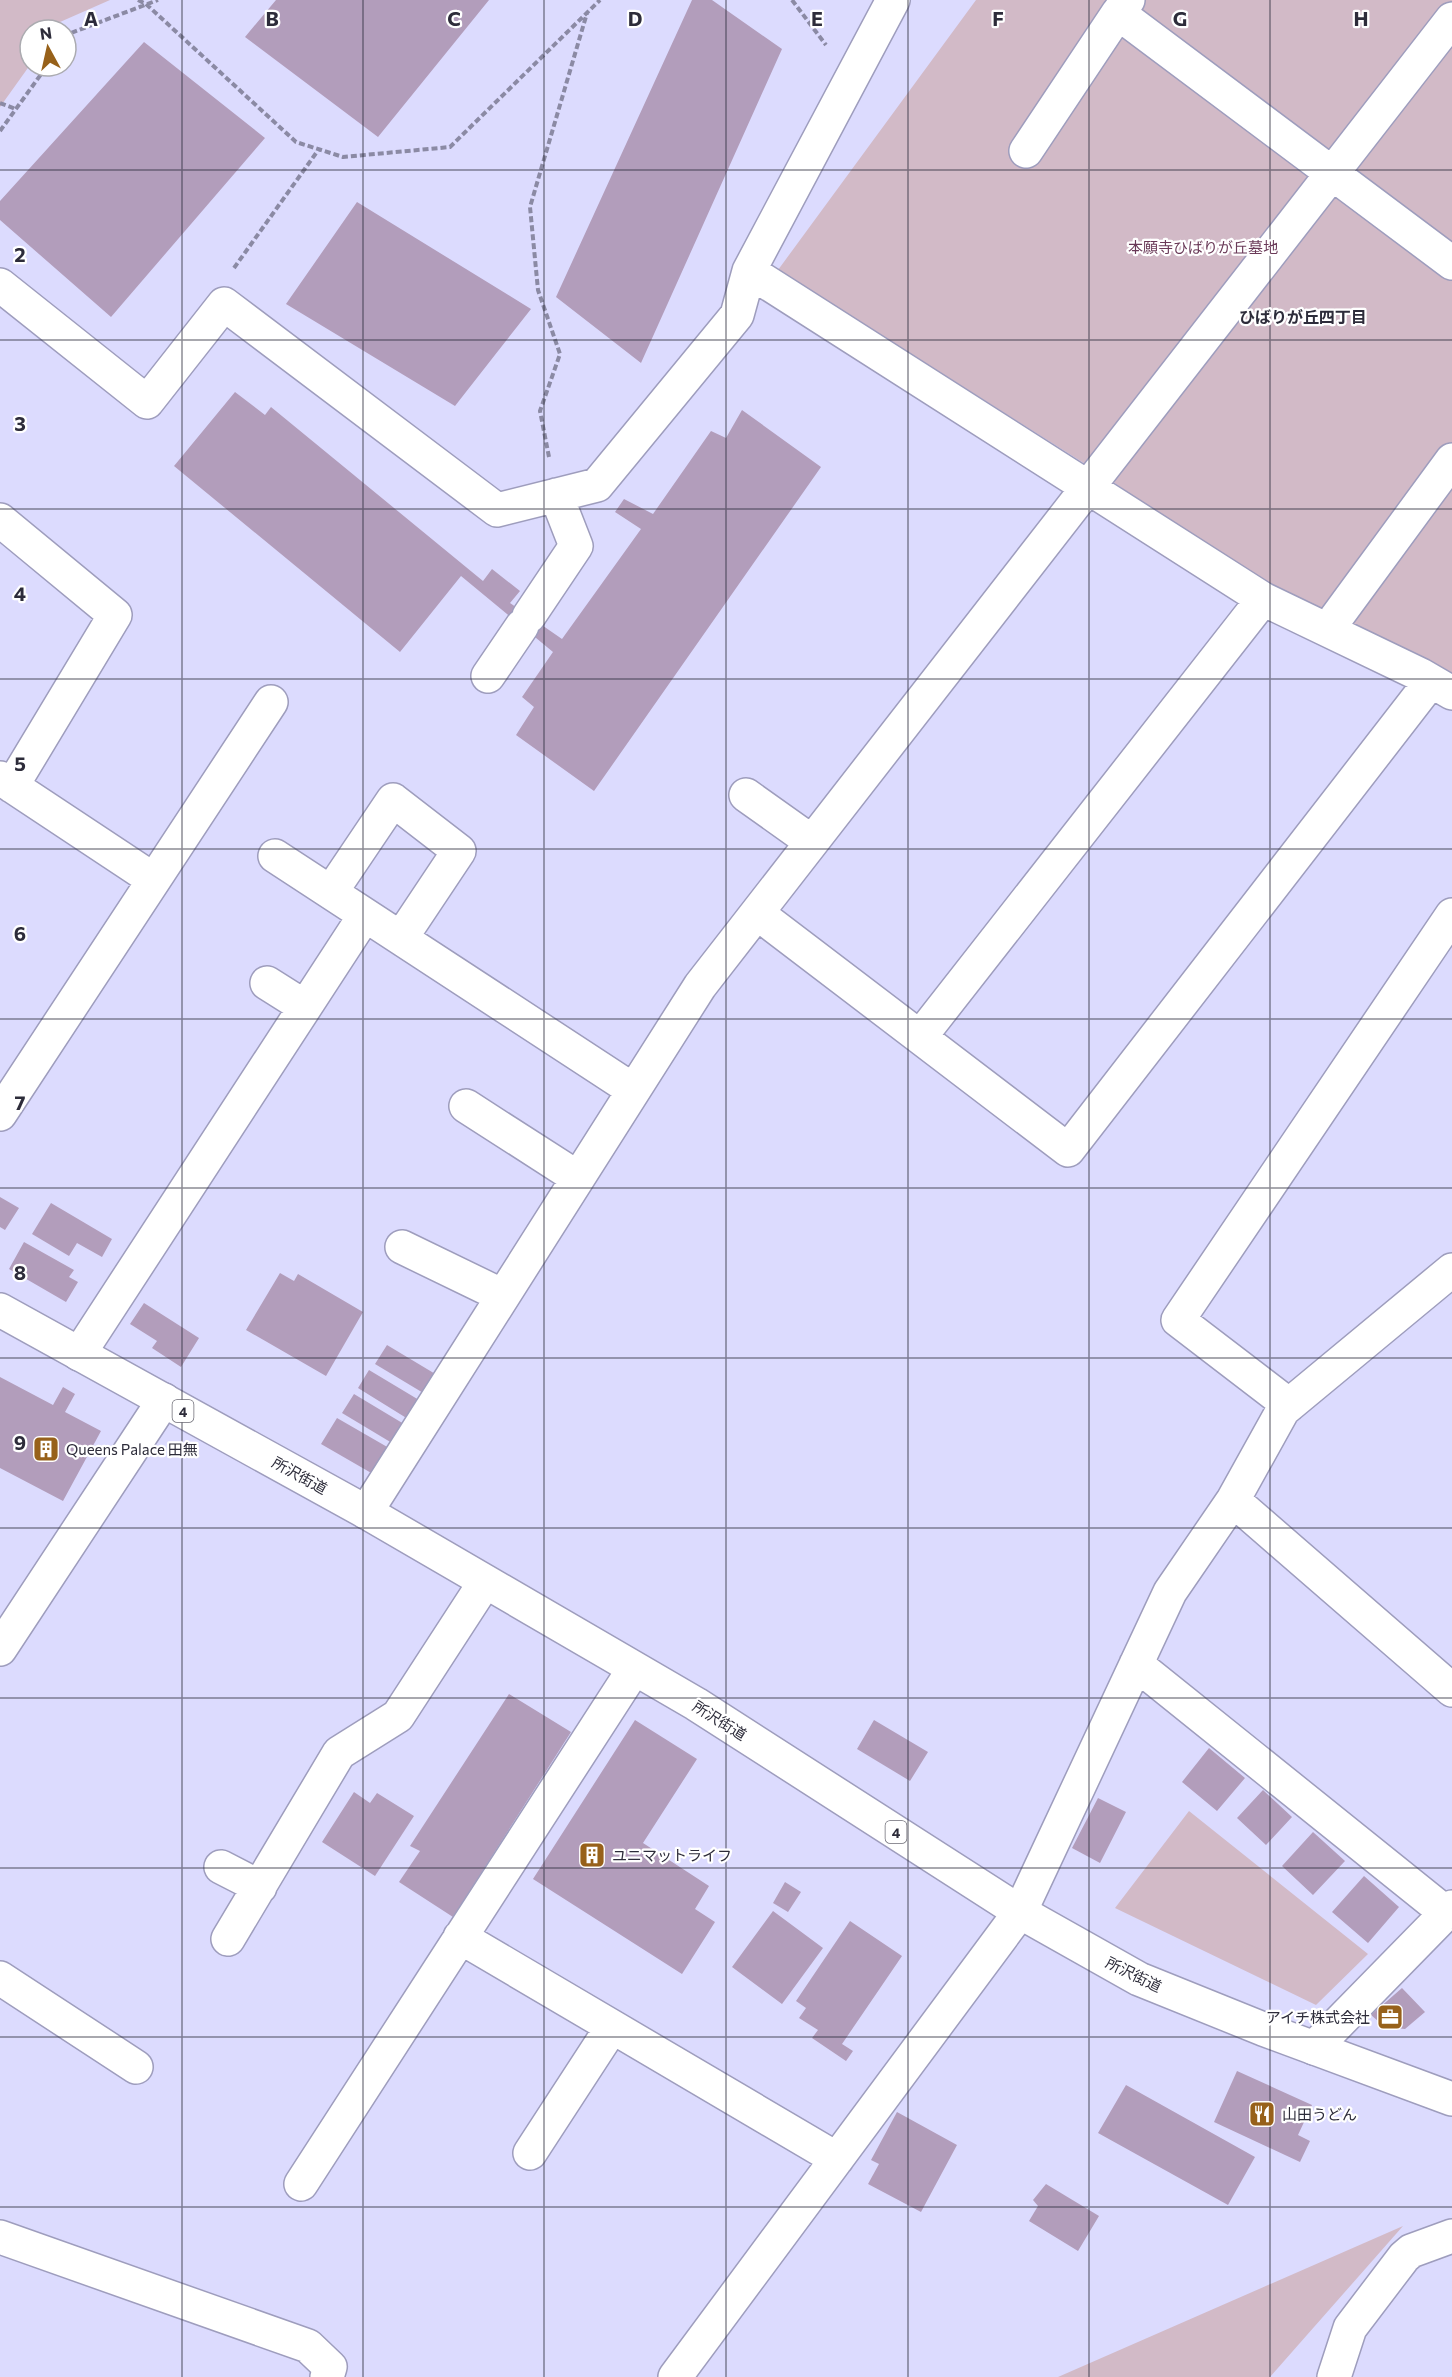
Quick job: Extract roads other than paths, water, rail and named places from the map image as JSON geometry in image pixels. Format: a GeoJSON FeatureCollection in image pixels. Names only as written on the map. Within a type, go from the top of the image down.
{"type":"FeatureCollection","features":[{"type":"Feature","properties":{"kind":"street"},"geometry":{"type":"LineString","coordinates":[[0,285],[147,402],[224,304],[497,510],[597,485],[737,315],[749,271],[893,0]]}},
{"type":"Feature","properties":{"kind":"street"},"geometry":{"type":"LineString","coordinates":[[1026,151],[1123,6],[1331,175],[1452,263]]}},
{"type":"Feature","properties":{"kind":"street"},"geometry":{"type":"LineString","coordinates":[[366,1512],[700,986],[1452,19]]}},
{"type":"Feature","properties":{"kind":"street"},"geometry":{"type":"LineString","coordinates":[[749,271],[1263,599],[1442,687],[1068,1150],[757,913]]}},
{"type":"Feature","properties":{"kind":"street"},"geometry":{"type":"LineString","coordinates":[[1336,618],[1452,460]]}},
{"type":"Feature","properties":{"kind":"street"},"geometry":{"type":"LineString","coordinates":[[488,676],[576,546],[556,495]]}},
{"type":"Feature","properties":{"kind":"street"},"geometry":{"type":"LineString","coordinates":[[0,520],[115,615],[6,782],[154,880]]}},
{"type":"Feature","properties":{"kind":"street"},"geometry":{"type":"LineString","coordinates":[[920,1036],[1263,599]]}},
{"type":"Feature","properties":{"kind":"street"},"geometry":{"type":"LineString","coordinates":[[0,1114],[271,702]]}},
{"type":"Feature","properties":{"kind":"street"},"geometry":{"type":"LineString","coordinates":[[746,795],[812,842]]}},
{"type":"Feature","properties":{"kind":"street"},"geometry":{"type":"LineString","coordinates":[[330,892],[393,800],[459,851],[401,938]]}},
{"type":"Feature","properties":{"kind":"street"},"geometry":{"type":"LineString","coordinates":[[275,856],[633,1090]]}},
{"type":"Feature","properties":{"kind":"street"},"geometry":{"type":"LineString","coordinates":[[79,1354],[365,915]]}},
{"type":"Feature","properties":{"kind":"street"},"geometry":{"type":"LineString","coordinates":[[1289,1405],[1178,1320],[1452,915]]}},
{"type":"Feature","properties":{"kind":"street"},"geometry":{"type":"LineString","coordinates":[[267,983],[305,1007]]}},
{"type":"Feature","properties":{"kind":"street"},"geometry":{"type":"LineString","coordinates":[[466,1106],[578,1178]]}},
{"type":"Feature","properties":{"kind":"street"},"geometry":{"type":"LineString","coordinates":[[402,1247],[503,1296]]}},
{"type":"Feature","properties":{"kind":"street"},"geometry":{"type":"LineString","coordinates":[[675,2377],[1020,1912],[1170,1592],[1233,1500],[1283,1410],[1452,1270]]}},
{"type":"Feature","properties":{"kind":"street","name":"所沢街道"},"geometry":{"type":"LineString","coordinates":[[0,1310],[366,1512],[696,1704],[1020,1912],[1139,1979],[1452,2099]]}},
{"type":"Feature","properties":{"kind":"street"},"geometry":{"type":"LineString","coordinates":[[0,1648],[164,1400]]}},
{"type":"Feature","properties":{"kind":"street"},"geometry":{"type":"LineString","coordinates":[[1233,1500],[1452,1690]]}},
{"type":"Feature","properties":{"kind":"street"},"geometry":{"type":"LineString","coordinates":[[228,1939],[339,1752],[398,1716],[485,1582]]}},
{"type":"Feature","properties":{"kind":"street"},"geometry":{"type":"LineString","coordinates":[[1136,1664],[1449,1910],[1314,2048]]}},
{"type":"Feature","properties":{"kind":"street"},"geometry":{"type":"LineString","coordinates":[[301,2184],[634,1669]]}},
{"type":"Feature","properties":{"kind":"street"},"geometry":{"type":"LineString","coordinates":[[221,1866],[260,1887]]}},
{"type":"Feature","properties":{"kind":"street"},"geometry":{"type":"LineString","coordinates":[[460,1938],[837,2159]]}},
{"type":"Feature","properties":{"kind":"street"},"geometry":{"type":"LineString","coordinates":[[0,1978],[136,2067]]}},
{"type":"Feature","properties":{"kind":"street"},"geometry":{"type":"LineString","coordinates":[[530,2153],[612,2027]]}},
{"type":"Feature","properties":{"kind":"street"},"geometry":{"type":"LineString","coordinates":[[1334,2377],[1350,2328],[1404,2257],[1411,2251],[1452,2236]]}},
{"type":"Feature","properties":{"kind":"street"},"geometry":{"type":"LineString","coordinates":[[0,2237],[308,2346],[330,2367],[327,2377]]}},
{"type":"Feature","properties":{"kind":"place","name":"Queens Palace 田無"},"geometry":{"type":"Point","coordinates":[46,1449]}},
{"type":"Feature","properties":{"kind":"place","name":"ユニマットライフ"},"geometry":{"type":"Point","coordinates":[592,1855]}},
{"type":"Feature","properties":{"kind":"place","name":"アイチ株式会社"},"geometry":{"type":"Point","coordinates":[1390,2017]}},
{"type":"Feature","properties":{"kind":"place","name":"山田うどん"},"geometry":{"type":"Point","coordinates":[1262,2114]}},
{"type":"Feature","properties":{"kind":"district","name":"ひばりが丘四丁目"},"geometry":{"type":"Point","coordinates":[1303,316]}},
{"type":"Feature","properties":{"kind":"park label","name":"本願寺ひばりが丘墓地"},"geometry":{"type":"Point","coordinates":[1203,247]}}]}
